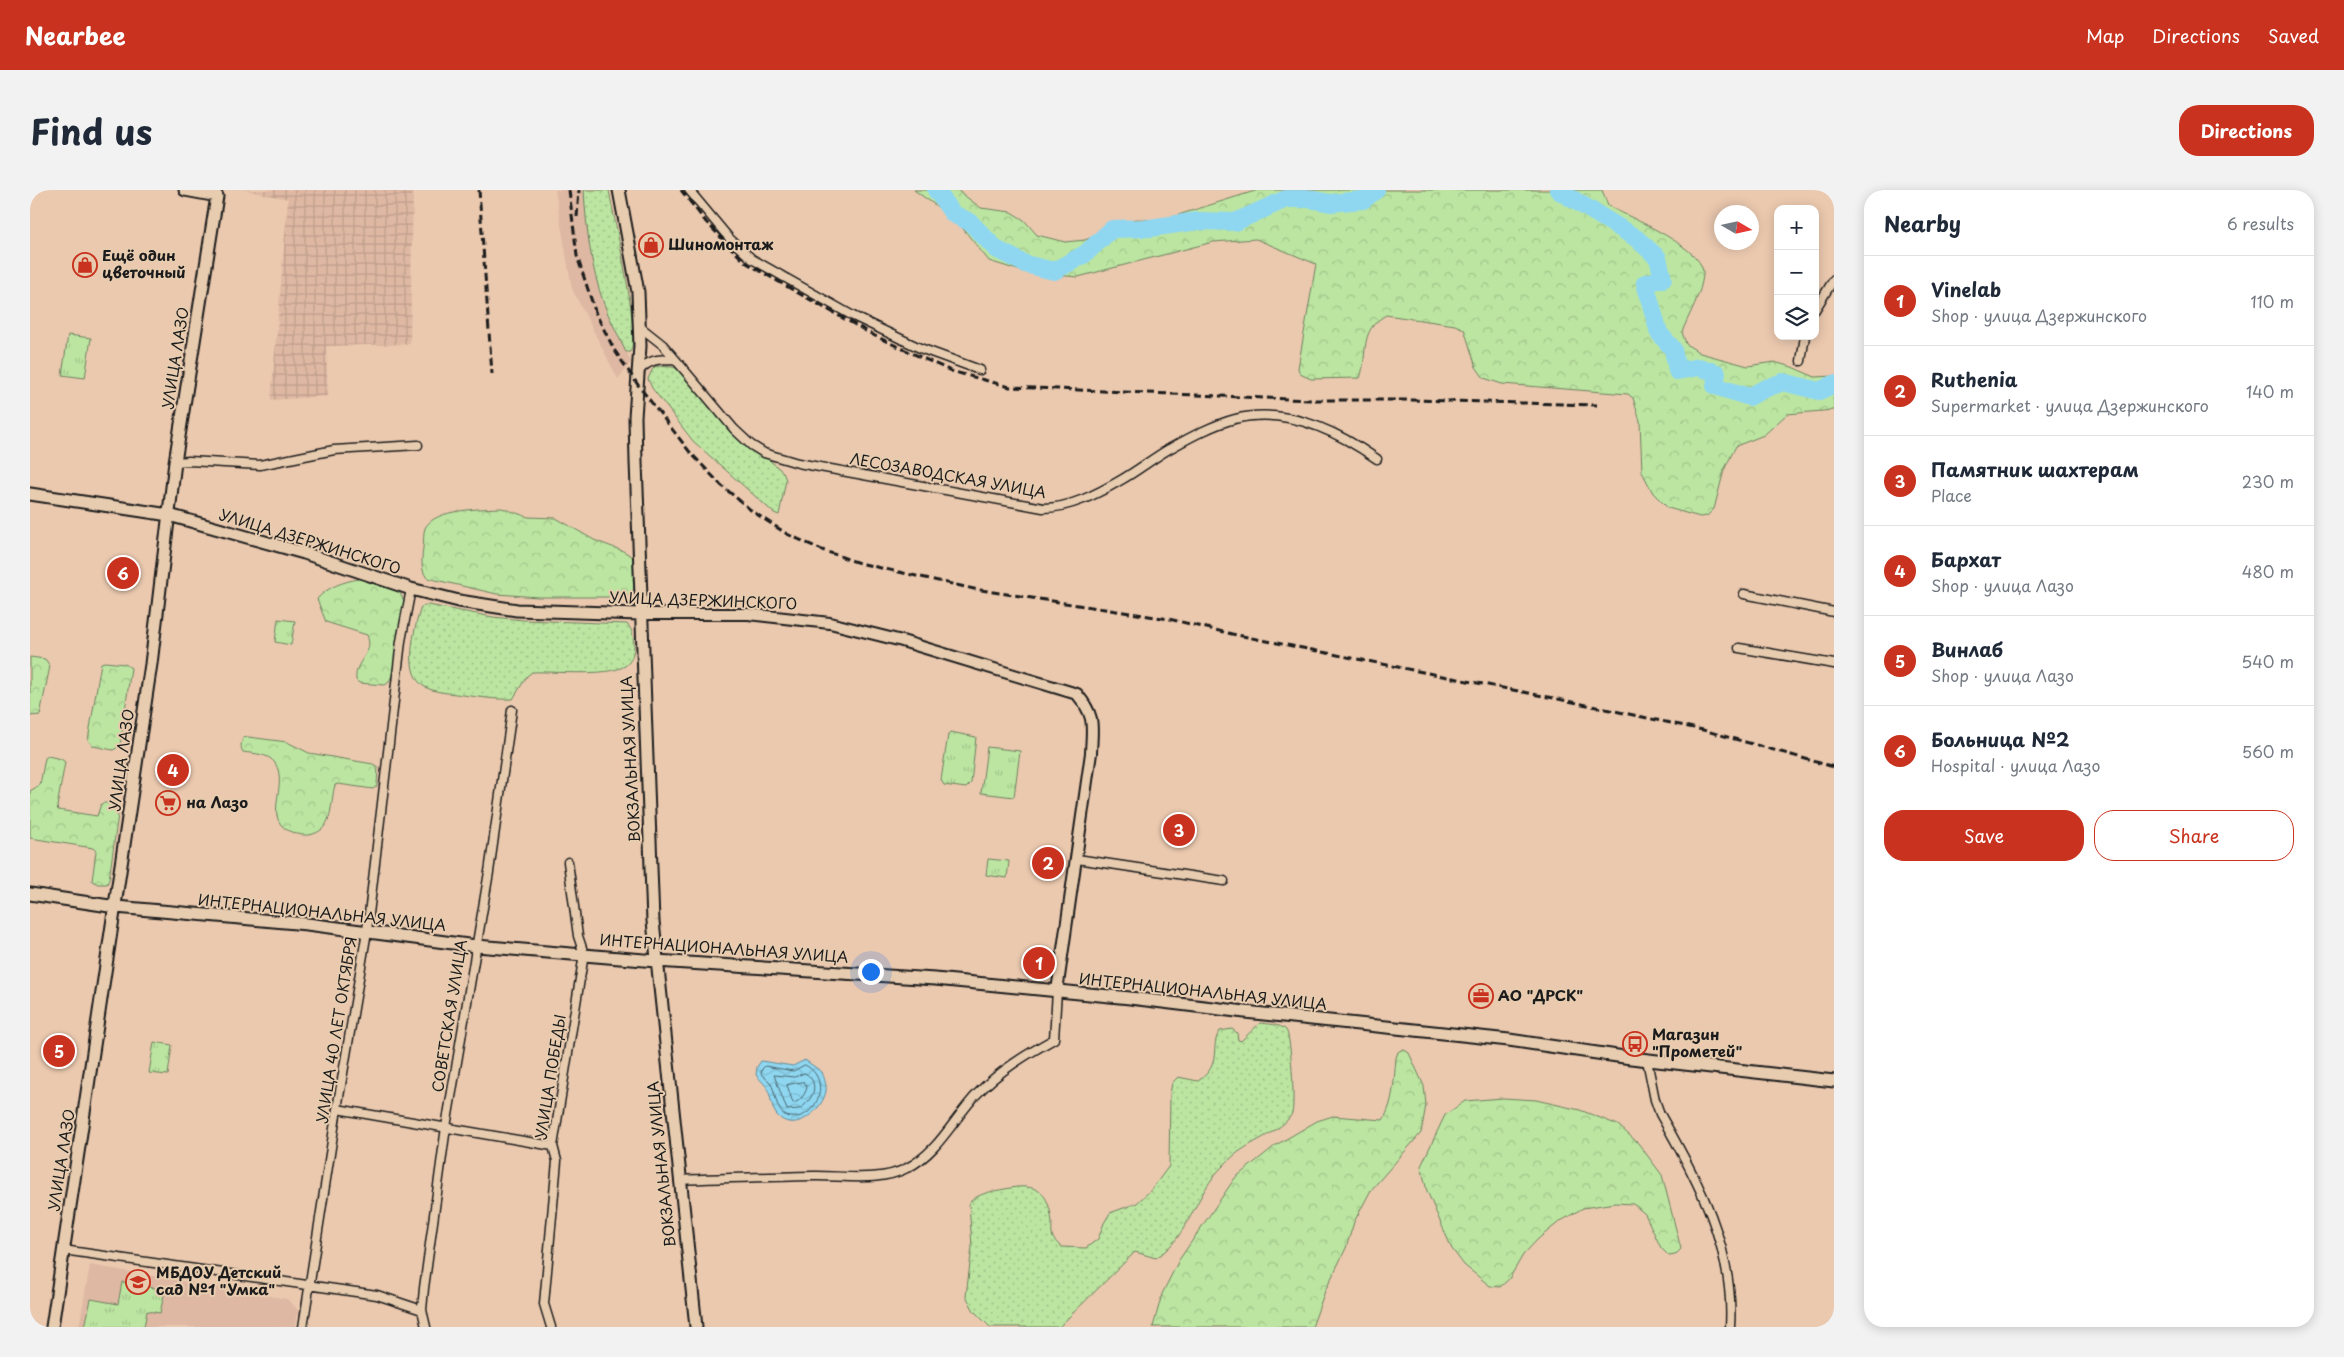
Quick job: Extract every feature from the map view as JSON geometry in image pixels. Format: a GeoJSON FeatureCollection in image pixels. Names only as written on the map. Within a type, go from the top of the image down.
{"type":"FeatureCollection","features":[{"type":"Feature","properties":{"kind":"main road","name":"УЛИЦА ЛАЗО"},"geometry":{"type":"LineString","coordinates":[[52,1327],[116,907],[158,614],[175,462],[217,196],[185,190]]}},
{"type":"Feature","properties":{"kind":"main road","name":"ВОКЗАЛЬНАЯ УЛИЦА"},"geometry":{"type":"LineString","coordinates":[[619,190],[638,292],[638,372],[635,417],[640,614],[656,961],[696,1327]]}},
{"type":"Feature","properties":{"kind":"main road","name":"УЛИЦА ДЗЕРЖИНСКОГО"},"geometry":{"type":"LineString","coordinates":[[30,494],[169,515],[304,553],[411,589],[459,601],[517,610],[640,614]]}},
{"type":"Feature","properties":{"kind":"main road","name":"ИНТЕРНАЦИОНАЛЬНАЯ УЛИЦА"},"geometry":{"type":"LineString","coordinates":[[30,894],[116,907],[367,931],[476,946],[656,961],[921,978],[1057,990],[1509,1040],[1647,1060],[1834,1081]]}},
{"type":"Feature","properties":{"kind":"street"},"geometry":{"type":"LineString","coordinates":[[689,190],[729,238],[752,259],[853,316],[920,348],[980,370]]}},
{"type":"Feature","properties":{"kind":"street"},"geometry":{"type":"LineString","coordinates":[[1819,303],[1834,279]]}},
{"type":"Feature","properties":{"kind":"street","name":"ЛЕСОЗАВОДСКАЯ УЛИЦА"},"geometry":{"type":"LineString","coordinates":[[639,326],[658,341],[734,429],[751,445],[764,453],[798,463],[1043,508],[1054,508],[1096,494],[1168,450],[1209,428],[1236,419],[1257,416],[1295,419],[1347,439],[1377,459]]}},
{"type":"Feature","properties":{"kind":"street"},"geometry":{"type":"LineString","coordinates":[[1800,361],[1804,340]]}},
{"type":"Feature","properties":{"kind":"street"},"geometry":{"type":"LineString","coordinates":[[638,372],[644,365],[655,359],[674,359]]}},
{"type":"Feature","properties":{"kind":"street"},"geometry":{"type":"LineString","coordinates":[[175,462],[260,465],[334,450],[418,444]]}},
{"type":"Feature","properties":{"kind":"street","name":"УЛИЦА 40 ЛЕТ ОКТЯБРЯ"},"geometry":{"type":"LineString","coordinates":[[303,1327],[367,931],[394,694],[401,641],[411,589]]}},
{"type":"Feature","properties":{"kind":"street"},"geometry":{"type":"LineString","coordinates":[[1744,594],[1834,612]]}},
{"type":"Feature","properties":{"kind":"street","name":"УЛИЦА ДЗЕРЖИНСКОГО"},"geometry":{"type":"LineString","coordinates":[[640,614],[748,614],[830,623],[902,641],[1077,694],[1089,708],[1093,725],[1077,859],[1057,990]]}},
{"type":"Feature","properties":{"kind":"street"},"geometry":{"type":"LineString","coordinates":[[1739,648],[1834,664]]}},
{"type":"Feature","properties":{"kind":"street","name":"СОВЕТСКАЯ УЛИЦА"},"geometry":{"type":"LineString","coordinates":[[426,1327],[422,1310],[446,1127],[512,710]]}},
{"type":"Feature","properties":{"kind":"street"},"geometry":{"type":"LineString","coordinates":[[1077,859],[1224,881]]}},
{"type":"Feature","properties":{"kind":"street","name":"УЛИЦА ПОБЕДЫ"},"geometry":{"type":"LineString","coordinates":[[552,1327],[544,1304],[557,1161],[553,1146],[584,954],[578,936],[568,862]]}},
{"type":"Feature","properties":{"kind":"street"},"geometry":{"type":"LineString","coordinates":[[680,1180],[791,1176],[866,1178],[906,1169],[927,1153],[977,1094],[1010,1065],[1054,1039],[1057,990]]}},
{"type":"Feature","properties":{"kind":"street"},"geometry":{"type":"LineString","coordinates":[[1647,1060],[1655,1100],[1660,1114],[1717,1226],[1729,1286],[1730,1327]]}},
{"type":"Feature","properties":{"kind":"street"},"geometry":{"type":"LineString","coordinates":[[337,1109],[553,1146]]}},
{"type":"Feature","properties":{"kind":"street"},"geometry":{"type":"LineString","coordinates":[[64,1250],[377,1295],[422,1310]]}},
{"type":"Feature","properties":{"kind":"shaded area"},"geometry":{"type":"Polygon","coordinates":[[[244,190],[413,190],[410,344],[326,346],[328,396],[271,400],[288,199],[244,190]]]}},
{"type":"Feature","properties":{"kind":"shaded area"},"geometry":{"type":"Polygon","coordinates":[[[555,190],[588,190],[599,290],[631,362],[618,379],[572,289],[555,190]]]}},
{"type":"Feature","properties":{"kind":"shaded area","name":"МБДОУ Детский сад №1 \"Умка\""},"geometry":{"type":"Polygon","coordinates":[[[90,1265],[287,1299],[298,1310],[296,1327],[79,1327],[90,1265]]]}},
{"type":"Feature","properties":{"kind":"green space"},"geometry":{"type":"Polygon","coordinates":[[[584,190],[609,190],[630,300],[633,341],[630,352],[626,352],[599,291],[590,248],[584,190]]]}},
{"type":"Feature","properties":{"kind":"green space"},"geometry":{"type":"Polygon","coordinates":[[[914,190],[957,190],[981,208],[1011,212],[1024,220],[1037,235],[1065,242],[1085,240],[1135,219],[1162,220],[1258,190],[1602,190],[1608,206],[1664,234],[1692,254],[1700,264],[1703,274],[1700,289],[1682,332],[1686,344],[1700,353],[1748,366],[1774,362],[1815,377],[1834,376],[1834,410],[1787,414],[1764,435],[1736,446],[1724,470],[1714,509],[1707,516],[1700,517],[1668,508],[1653,493],[1642,472],[1640,421],[1633,398],[1628,394],[1502,384],[1484,378],[1476,367],[1464,329],[1455,325],[1386,315],[1377,321],[1368,335],[1360,378],[1311,379],[1300,374],[1298,368],[1316,264],[1256,239],[1213,242],[1078,277],[1024,272],[989,261],[956,220],[914,190]]]}},
{"type":"Feature","properties":{"kind":"green space"},"geometry":{"type":"Polygon","coordinates":[[[68,335],[91,338],[85,378],[62,375],[68,335]]]}},
{"type":"Feature","properties":{"kind":"green space"},"geometry":{"type":"Polygon","coordinates":[[[656,366],[682,370],[733,428],[783,472],[786,480],[779,515],[774,513],[693,441],[652,388],[648,379],[656,366]]]}},
{"type":"Feature","properties":{"kind":"green space"},"geometry":{"type":"Polygon","coordinates":[[[502,508],[528,517],[556,518],[594,540],[623,551],[633,557],[636,576],[632,594],[619,597],[538,597],[497,594],[427,578],[423,571],[422,560],[424,530],[430,521],[449,513],[460,511],[502,508]]]}},
{"type":"Feature","properties":{"kind":"green space"},"geometry":{"type":"Polygon","coordinates":[[[359,579],[399,591],[404,601],[392,675],[389,682],[385,685],[359,683],[356,680],[358,667],[368,648],[367,635],[326,622],[317,599],[336,585],[359,579]]]}},
{"type":"Feature","properties":{"kind":"green space"},"geometry":{"type":"Polygon","coordinates":[[[428,605],[493,617],[523,620],[627,624],[633,636],[633,654],[625,666],[606,671],[580,673],[532,672],[527,676],[513,699],[488,698],[434,690],[425,687],[418,681],[412,662],[413,639],[418,616],[421,607],[428,605]]]}},
{"type":"Feature","properties":{"kind":"green space"},"geometry":{"type":"Polygon","coordinates":[[[278,619],[295,621],[291,645],[275,642],[278,619]]]}},
{"type":"Feature","properties":{"kind":"green space"},"geometry":{"type":"Polygon","coordinates":[[[30,657],[45,659],[50,666],[40,715],[30,716],[30,657]]]}},
{"type":"Feature","properties":{"kind":"green space"},"geometry":{"type":"Polygon","coordinates":[[[101,663],[125,664],[131,668],[120,746],[113,750],[93,746],[88,740],[101,663]]]}},
{"type":"Feature","properties":{"kind":"green space"},"geometry":{"type":"Polygon","coordinates":[[[950,732],[976,737],[971,783],[966,788],[944,785],[941,780],[950,732]]]}},
{"type":"Feature","properties":{"kind":"green space"},"geometry":{"type":"Polygon","coordinates":[[[248,737],[287,742],[309,753],[373,764],[378,767],[377,786],[373,789],[335,785],[330,814],[325,826],[320,831],[311,835],[294,833],[284,827],[278,820],[279,772],[275,763],[269,757],[243,752],[241,747],[242,740],[248,737]]]}},
{"type":"Feature","properties":{"kind":"green space"},"geometry":{"type":"Polygon","coordinates":[[[987,747],[1020,751],[1014,797],[981,793],[987,747]]]}},
{"type":"Feature","properties":{"kind":"green space"},"geometry":{"type":"Polygon","coordinates":[[[48,756],[65,762],[58,810],[97,816],[101,804],[110,803],[119,807],[107,884],[98,884],[92,881],[96,851],[93,848],[30,838],[30,791],[40,785],[45,758],[48,756]]]}},
{"type":"Feature","properties":{"kind":"green space"},"geometry":{"type":"Polygon","coordinates":[[[988,859],[1009,861],[1007,878],[986,875],[988,859]]]}},
{"type":"Feature","properties":{"kind":"green space"},"geometry":{"type":"Polygon","coordinates":[[[1260,1023],[1281,1027],[1286,1030],[1288,1035],[1292,1070],[1293,1107],[1292,1113],[1284,1124],[1238,1152],[1223,1166],[1213,1177],[1177,1238],[1167,1249],[1156,1258],[1135,1252],[1059,1327],[990,1327],[974,1311],[966,1296],[972,1247],[969,1203],[981,1195],[991,1192],[1016,1187],[1033,1188],[1044,1196],[1048,1203],[1052,1235],[1056,1242],[1061,1247],[1086,1248],[1098,1239],[1110,1213],[1137,1203],[1152,1189],[1169,1166],[1170,1094],[1172,1083],[1178,1077],[1198,1081],[1206,1075],[1213,1062],[1215,1042],[1220,1031],[1232,1029],[1237,1033],[1238,1040],[1241,1041],[1260,1023]]]}},
{"type":"Feature","properties":{"kind":"green space"},"geometry":{"type":"Polygon","coordinates":[[[154,1042],[172,1045],[168,1075],[149,1073],[154,1042]]]}},
{"type":"Feature","properties":{"kind":"green space"},"geometry":{"type":"Polygon","coordinates":[[[1403,1049],[1409,1053],[1424,1086],[1426,1105],[1421,1133],[1371,1190],[1354,1222],[1346,1248],[1325,1291],[1312,1327],[1153,1327],[1162,1294],[1179,1260],[1235,1178],[1276,1145],[1317,1121],[1333,1116],[1383,1120],[1391,1098],[1396,1058],[1398,1052],[1403,1049]]]}},
{"type":"Feature","properties":{"kind":"green space"},"geometry":{"type":"Polygon","coordinates":[[[1503,1098],[1536,1100],[1580,1110],[1618,1125],[1638,1143],[1662,1175],[1681,1249],[1675,1255],[1669,1256],[1661,1248],[1645,1214],[1633,1204],[1615,1203],[1583,1208],[1559,1222],[1538,1239],[1523,1255],[1509,1279],[1500,1287],[1490,1286],[1464,1265],[1452,1249],[1427,1191],[1421,1166],[1445,1115],[1465,1101],[1503,1098]]]}},
{"type":"Feature","properties":{"kind":"green space"},"geometry":{"type":"Polygon","coordinates":[[[122,1282],[165,1290],[160,1313],[147,1311],[144,1327],[85,1327],[91,1299],[118,1304],[122,1282]]]}},
{"type":"Feature","properties":{"kind":"water"},"geometry":{"type":"Polygon","coordinates":[[[805,1060],[822,1072],[826,1084],[824,1098],[815,1111],[808,1116],[794,1122],[787,1122],[775,1112],[766,1086],[756,1075],[757,1067],[761,1061],[793,1066],[805,1060]]]}},
{"type":"Feature","properties":{"kind":"waterway"},"geometry":{"type":"LineString","coordinates":[[936,190],[953,214],[970,222],[996,249],[1025,264],[1054,271],[1085,254],[1112,229],[1150,228],[1198,221],[1235,222],[1286,199],[1309,199],[1330,203],[1363,200],[1376,190]]}},
{"type":"Feature","properties":{"kind":"waterway"},"geometry":{"type":"LineString","coordinates":[[1558,190],[1636,238],[1658,258],[1663,279],[1645,283],[1659,333],[1673,349],[1677,371],[1699,367],[1717,373],[1715,386],[1749,397],[1783,382],[1819,391],[1834,384]]}},
{"type":"Feature","properties":{"kind":"railway"},"geometry":{"type":"LineString","coordinates":[[479,190],[492,374]]}},
{"type":"Feature","properties":{"kind":"railway"},"geometry":{"type":"LineString","coordinates":[[569,190],[577,256],[596,314],[615,351],[638,385],[689,451],[721,485],[752,511],[787,534],[822,550],[859,563],[974,589],[1169,619],[1232,634],[1573,702],[1703,730],[1834,767]]}},
{"type":"Feature","properties":{"kind":"railway"},"geometry":{"type":"LineString","coordinates":[[577,217],[579,190]]}},
{"type":"Feature","properties":{"kind":"railway"},"geometry":{"type":"LineString","coordinates":[[681,190],[706,222],[745,262],[875,336],[951,371],[1010,387],[1311,400],[1412,400],[1597,405]]}},
{"type":"Feature","properties":{"kind":"place","name":"Шиномонтаж"},"geometry":{"type":"Point","coordinates":[651,245]}},
{"type":"Feature","properties":{"kind":"place","name":"Ещё один цветочный"},"geometry":{"type":"Point","coordinates":[85,265]}},
{"type":"Feature","properties":{"kind":"place","name":"Больница №2"},"geometry":{"type":"Point","coordinates":[123,573]}},
{"type":"Feature","properties":{"kind":"place","name":"Бархат"},"geometry":{"type":"Point","coordinates":[173,770]}},
{"type":"Feature","properties":{"kind":"place","name":"на Лазо"},"geometry":{"type":"Point","coordinates":[168,803]}},
{"type":"Feature","properties":{"kind":"place","name":"Памятник шахтерам"},"geometry":{"type":"Point","coordinates":[1179,830]}},
{"type":"Feature","properties":{"kind":"place","name":"Ruthenia"},"geometry":{"type":"Point","coordinates":[1048,863]}},
{"type":"Feature","properties":{"kind":"place","name":"Vinelab"},"geometry":{"type":"Point","coordinates":[1039,963]}},
{"type":"Feature","properties":{"kind":"place","name":"АО \"ДРСК\""},"geometry":{"type":"Point","coordinates":[1481,996]}},
{"type":"Feature","properties":{"kind":"place","name":"Магазин \"Прометей\""},"geometry":{"type":"Point","coordinates":[1635,1044]}},
{"type":"Feature","properties":{"kind":"place","name":"Винлаб"},"geometry":{"type":"Point","coordinates":[59,1051]}},
{"type":"Feature","properties":{"kind":"place","name":"МБДОУ Детский сад №1 \"Умка\""},"geometry":{"type":"Point","coordinates":[138,1282]}}]}
